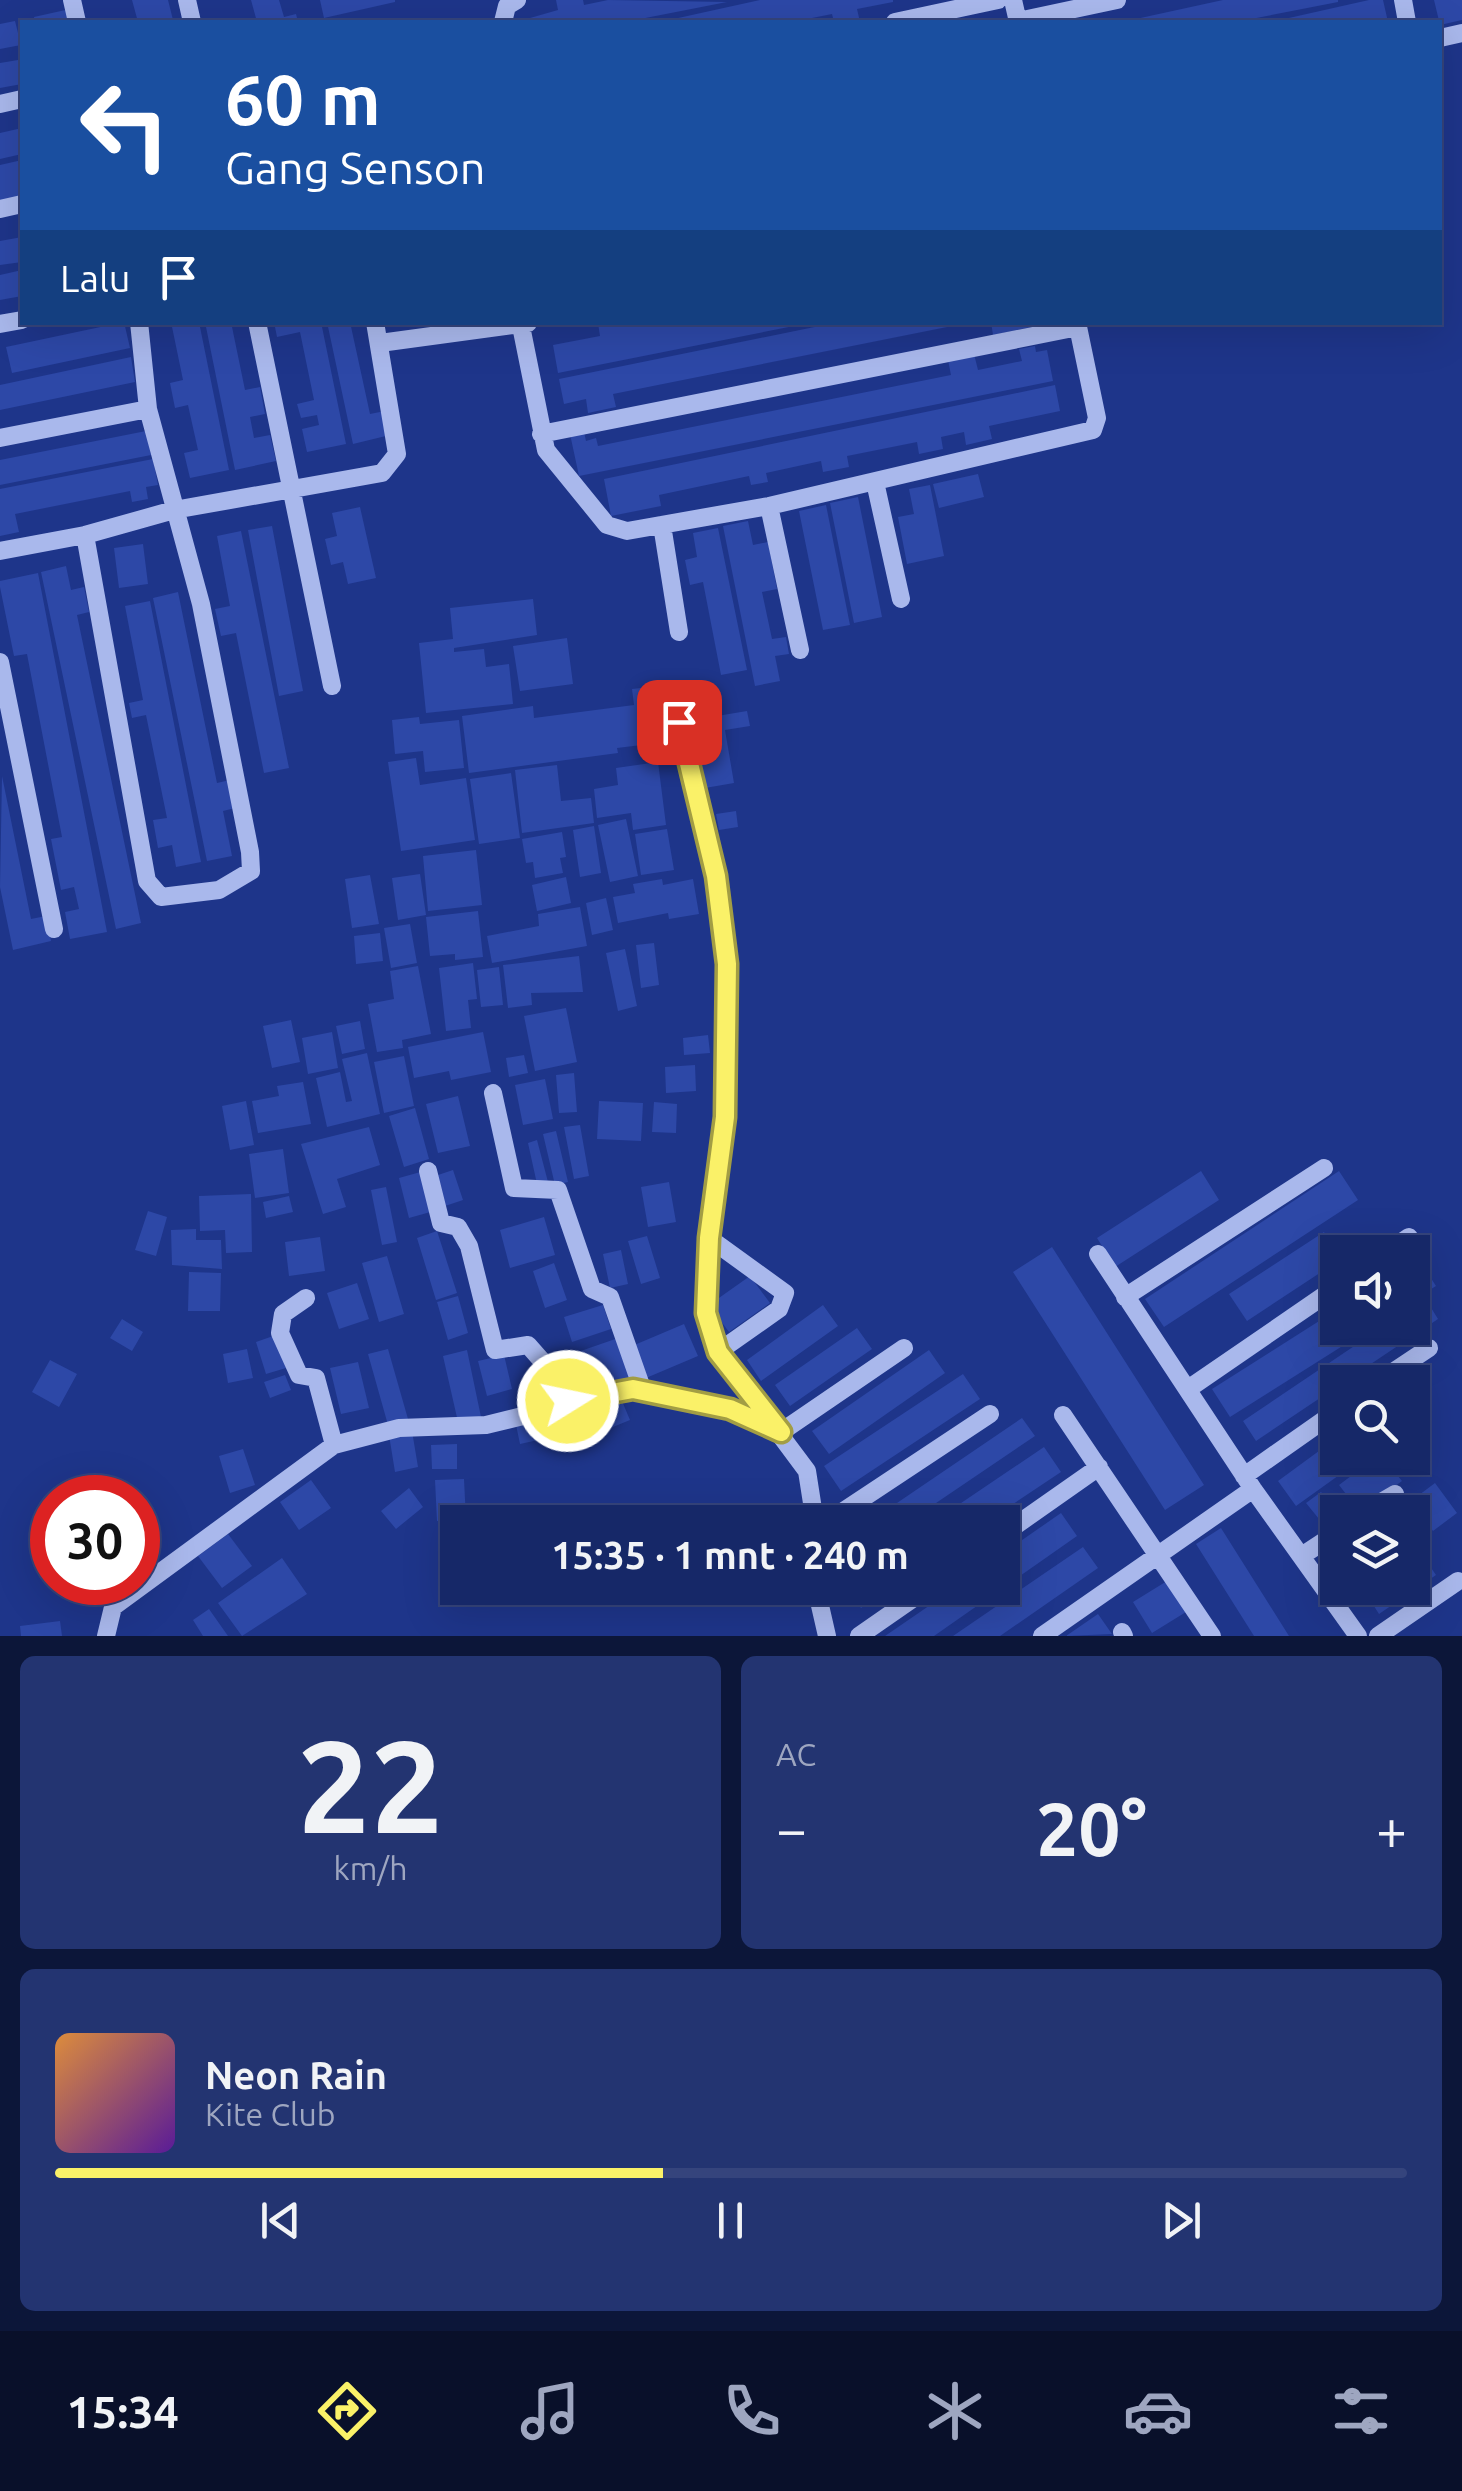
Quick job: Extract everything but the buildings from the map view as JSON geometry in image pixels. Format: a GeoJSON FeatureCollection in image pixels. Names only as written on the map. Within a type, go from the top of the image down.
{"type":"FeatureCollection","features":[{"type":"Feature","properties":{"kind":"street"},"geometry":{"type":"LineString","coordinates":[[503,20],[507,6],[517,0]]}},
{"type":"Feature","properties":{"kind":"street"},"geometry":{"type":"LineString","coordinates":[[904,20],[998,0]]}},
{"type":"Feature","properties":{"kind":"street"},"geometry":{"type":"LineString","coordinates":[[1027,20],[1117,0]]}},
{"type":"Feature","properties":{"kind":"street"},"geometry":{"type":"LineString","coordinates":[[85,536],[147,881],[161,897],[220,890],[251,871],[250,852],[201,604],[148,409],[139,325]]}},
{"type":"Feature","properties":{"kind":"street"},"geometry":{"type":"LineString","coordinates":[[258,325],[332,686]]}},
{"type":"Feature","properties":{"kind":"street"},"geometry":{"type":"LineString","coordinates":[[0,551],[85,536],[174,510],[382,473],[397,454],[376,325]]}},
{"type":"Feature","properties":{"kind":"street"},"geometry":{"type":"LineString","coordinates":[[380,343],[520,325]]}},
{"type":"Feature","properties":{"kind":"street"},"geometry":{"type":"LineString","coordinates":[[526,325],[541,434],[560,473],[607,524],[627,531],[769,506],[1093,430],[1098,418],[1078,325],[541,434]]}},
{"type":"Feature","properties":{"kind":"street"},"geometry":{"type":"LineString","coordinates":[[0,438],[148,409]]}},
{"type":"Feature","properties":{"kind":"street"},"geometry":{"type":"LineString","coordinates":[[876,482],[901,598]]}},
{"type":"Feature","properties":{"kind":"street"},"geometry":{"type":"LineString","coordinates":[[769,506],[800,650]]}},
{"type":"Feature","properties":{"kind":"street"},"geometry":{"type":"LineString","coordinates":[[662,525],[679,632]]}},
{"type":"Feature","properties":{"kind":"street"},"geometry":{"type":"LineString","coordinates":[[0,662],[54,929]]}},
{"type":"Feature","properties":{"kind":"street"},"geometry":{"type":"LineString","coordinates":[[679,722],[716,876],[727,964],[725,1117],[709,1238],[706,1313],[718,1352],[808,1471],[813,1505]]}},
{"type":"Feature","properties":{"kind":"street"},"geometry":{"type":"LineString","coordinates":[[493,1093],[514,1188],[558,1190],[592,1289],[610,1297],[644,1394]]}},
{"type":"Feature","properties":{"kind":"street"},"geometry":{"type":"LineString","coordinates":[[1125,1296],[1324,1168]]}},
{"type":"Feature","properties":{"kind":"street"},"geometry":{"type":"LineString","coordinates":[[428,1172],[441,1223],[458,1227],[469,1246],[495,1350],[528,1346],[543,1362],[556,1405]]}},
{"type":"Feature","properties":{"kind":"street"},"geometry":{"type":"LineString","coordinates":[[709,1238],[784,1293],[780,1309],[718,1352]]}},
{"type":"Feature","properties":{"kind":"street"},"geometry":{"type":"LineString","coordinates":[[1098,1254],[1248,1482],[1358,1636]]}},
{"type":"Feature","properties":{"kind":"street"},"geometry":{"type":"LineString","coordinates":[[306,1298],[283,1314],[280,1333],[300,1375],[316,1378],[334,1445]]}},
{"type":"Feature","properties":{"kind":"street"},"geometry":{"type":"LineString","coordinates":[[1188,1389],[1320,1298]]}},
{"type":"Feature","properties":{"kind":"street"},"geometry":{"type":"LineString","coordinates":[[781,1432],[904,1348]]}},
{"type":"Feature","properties":{"kind":"street"},"geometry":{"type":"LineString","coordinates":[[1403,1365],[1428,1348]]}},
{"type":"Feature","properties":{"kind":"street"},"geometry":{"type":"LineString","coordinates":[[106,1636],[114,1607],[138,1586],[334,1445],[399,1428],[486,1425],[633,1389],[730,1409],[781,1432]]}},
{"type":"Feature","properties":{"kind":"street"},"geometry":{"type":"LineString","coordinates":[[853,1505],[990,1414]]}},
{"type":"Feature","properties":{"kind":"street"},"geometry":{"type":"LineString","coordinates":[[1063,1415],[1212,1636]]}},
{"type":"Feature","properties":{"kind":"street"},"geometry":{"type":"LineString","coordinates":[[1042,1636],[1159,1555],[1320,1424]]}},
{"type":"Feature","properties":{"kind":"street"},"geometry":{"type":"LineString","coordinates":[[1020,1522],[1099,1466]]}},
{"type":"Feature","properties":{"kind":"street"},"geometry":{"type":"LineString","coordinates":[[1303,1556],[1320,1544]]}},
{"type":"Feature","properties":{"kind":"street"},"geometry":{"type":"LineString","coordinates":[[1378,1636],[1458,1581]]}},
{"type":"Feature","properties":{"kind":"street"},"geometry":{"type":"LineString","coordinates":[[820,1605],[827,1636]]}},
{"type":"Feature","properties":{"kind":"street"},"geometry":{"type":"LineString","coordinates":[[859,1636],[904,1605]]}},
{"type":"Feature","properties":{"kind":"route"},"geometry":{"type":"LineString","coordinates":[[568,1401],[633,1389],[730,1409],[781,1432],[718,1352],[706,1313],[709,1238],[725,1117],[727,964],[716,876],[679,722]]}}]}
